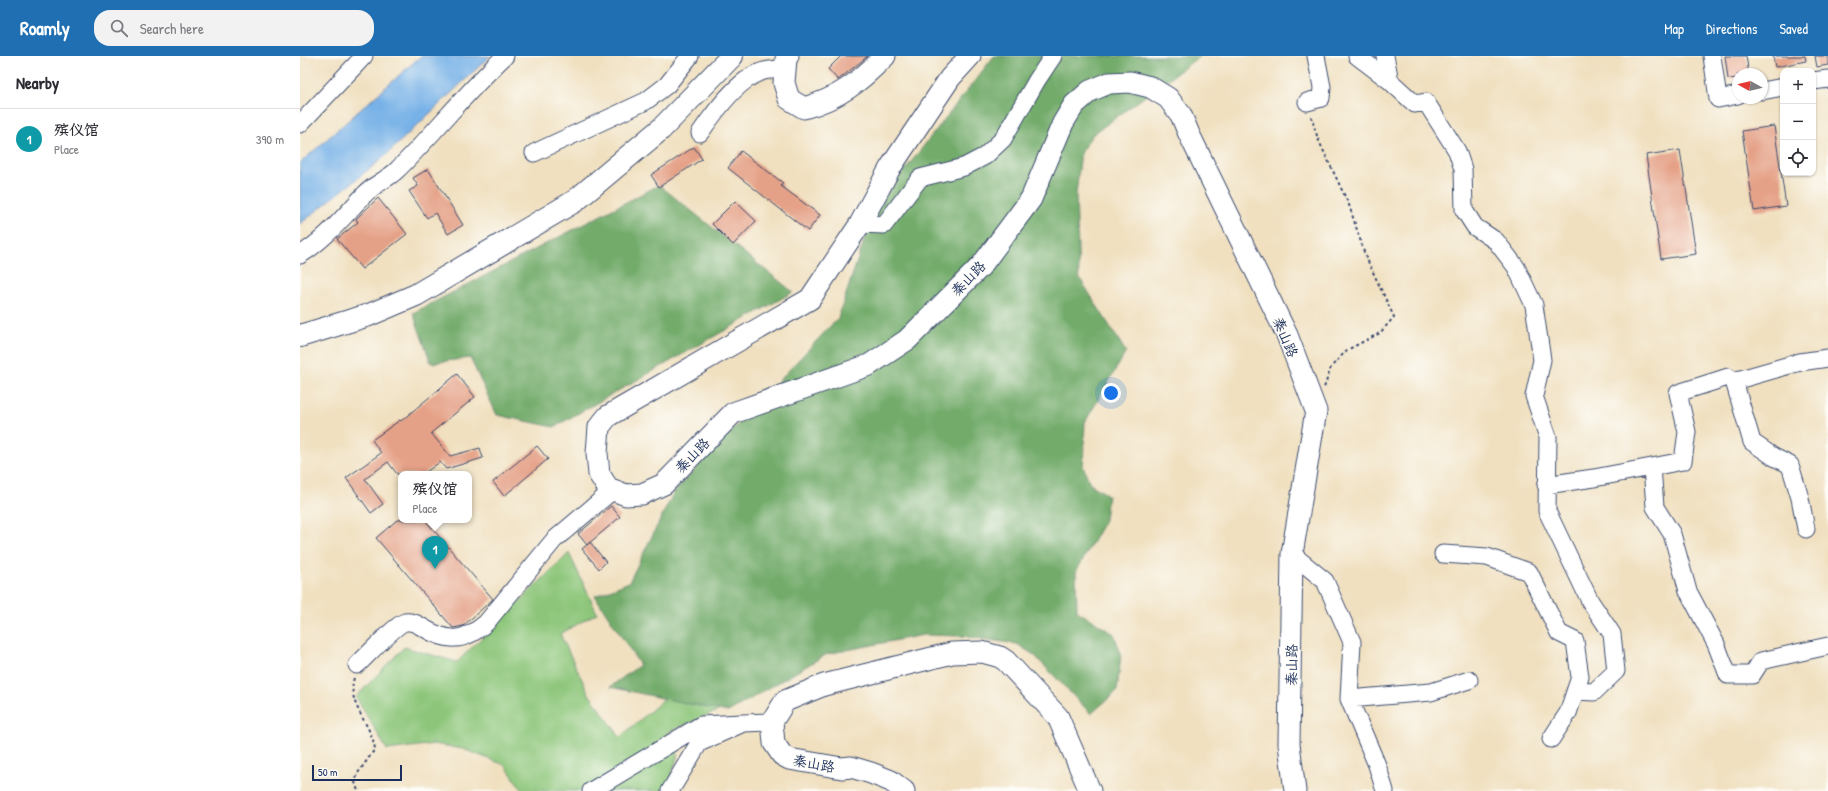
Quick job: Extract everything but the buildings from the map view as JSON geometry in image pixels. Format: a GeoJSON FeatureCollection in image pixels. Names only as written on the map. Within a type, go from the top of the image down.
{"type":"FeatureCollection","features":[{"type":"Feature","properties":{"kind":"highway"},"geometry":{"type":"LineString","coordinates":[[300,324],[346,312],[412,285],[569,192],[648,126],[717,56]]}},
{"type":"Feature","properties":{"kind":"highway"},"geometry":{"type":"LineString","coordinates":[[300,336],[369,315],[416,295],[575,201],[661,129],[732,56]]}},
{"type":"Feature","properties":{"kind":"main road"},"geometry":{"type":"LineString","coordinates":[[787,62],[784,83],[789,98],[804,108],[825,102],[859,81],[885,56]]}},
{"type":"Feature","properties":{"kind":"main road"},"geometry":{"type":"LineString","coordinates":[[613,490],[608,488],[599,474],[597,453],[599,427],[608,416],[810,299],[860,224],[890,168],[950,78],[970,56]]}},
{"type":"Feature","properties":{"kind":"main road","name":"秦山路"},"geometry":{"type":"LineString","coordinates":[[613,490],[626,495],[642,494],[664,484],[733,413],[869,364],[907,340],[981,266],[1031,199],[1063,123],[1074,105],[1090,91],[1109,83],[1130,82],[1150,87],[1168,98],[1181,115],[1287,335],[1316,411],[1292,554],[1289,744],[1295,791]]}},
{"type":"Feature","properties":{"kind":"main road"},"geometry":{"type":"LineString","coordinates":[[772,722],[785,701],[824,685],[952,653],[982,652],[1000,657],[1006,661],[1058,717],[1090,791]]}},
{"type":"Feature","properties":{"kind":"main road","name":"秦山路"},"geometry":{"type":"LineString","coordinates":[[772,722],[774,743],[782,755],[789,759],[842,768],[851,767],[891,781],[904,791]]}},
{"type":"Feature","properties":{"kind":"street"},"geometry":{"type":"LineString","coordinates":[[300,124],[364,56]]}},
{"type":"Feature","properties":{"kind":"street"},"geometry":{"type":"LineString","coordinates":[[300,256],[342,220],[365,193],[394,172],[435,130],[482,77],[505,56]]}},
{"type":"Feature","properties":{"kind":"street"},"geometry":{"type":"LineString","coordinates":[[534,153],[646,101],[666,86],[690,56]]}},
{"type":"Feature","properties":{"kind":"street"},"geometry":{"type":"LineString","coordinates":[[860,224],[884,225],[920,178],[964,167],[985,156],[1003,139],[1037,80],[1053,56]]}},
{"type":"Feature","properties":{"kind":"street"},"geometry":{"type":"LineString","coordinates":[[1307,102],[1321,98],[1322,87],[1316,56]]}},
{"type":"Feature","properties":{"kind":"street"},"geometry":{"type":"LineString","coordinates":[[1357,56],[1390,81],[1415,104],[1426,102],[1457,151],[1463,169],[1464,210],[1475,227],[1496,241],[1516,267],[1534,305],[1542,360],[1534,396],[1548,437],[1546,485],[1547,511],[1590,601],[1612,634],[1616,671],[1594,692],[1576,691]]}},
{"type":"Feature","properties":{"kind":"street"},"geometry":{"type":"LineString","coordinates":[[1385,56],[1390,81]]}},
{"type":"Feature","properties":{"kind":"street"},"geometry":{"type":"LineString","coordinates":[[1712,56],[1718,99],[1732,96]]}},
{"type":"Feature","properties":{"kind":"street"},"geometry":{"type":"LineString","coordinates":[[700,133],[712,115],[741,84],[760,72],[787,62]]}},
{"type":"Feature","properties":{"kind":"street"},"geometry":{"type":"LineString","coordinates":[[1816,81],[1828,79]]}},
{"type":"Feature","properties":{"kind":"street"},"geometry":{"type":"LineString","coordinates":[[1768,90],[1780,88]]}},
{"type":"Feature","properties":{"kind":"street"},"geometry":{"type":"LineString","coordinates":[[1734,381],[1800,362],[1828,358]]}},
{"type":"Feature","properties":{"kind":"street"},"geometry":{"type":"LineString","coordinates":[[1546,485],[1683,461],[1687,432],[1678,393],[1728,377],[1734,381],[1752,442],[1774,457],[1790,465],[1800,498],[1806,529]]}},
{"type":"Feature","properties":{"kind":"street"},"geometry":{"type":"LineString","coordinates":[[1652,467],[1655,507],[1672,534],[1688,591],[1716,644],[1728,675],[1752,675],[1761,661],[1828,646]]}},
{"type":"Feature","properties":{"kind":"street"},"geometry":{"type":"LineString","coordinates":[[357,665],[398,627],[406,622],[416,623],[437,636],[450,639],[464,638],[476,632],[486,623],[554,540],[613,490]]}},
{"type":"Feature","properties":{"kind":"street"},"geometry":{"type":"LineString","coordinates":[[1292,554],[1325,581],[1352,642],[1349,699],[1377,765],[1385,791]]}},
{"type":"Feature","properties":{"kind":"street"},"geometry":{"type":"LineString","coordinates":[[1443,554],[1487,557],[1529,572],[1558,633],[1575,641],[1580,677],[1568,713],[1551,739]]}},
{"type":"Feature","properties":{"kind":"street"},"geometry":{"type":"LineString","coordinates":[[1349,699],[1431,692],[1469,680]]}},
{"type":"Feature","properties":{"kind":"street"},"geometry":{"type":"LineString","coordinates":[[591,791],[701,725],[772,722]]}},
{"type":"Feature","properties":{"kind":"street"},"geometry":{"type":"LineString","coordinates":[[670,791],[699,743],[743,723]]}},
{"type":"Feature","properties":{"kind":"path"},"geometry":{"type":"LineString","coordinates":[[1307,102],[1318,139],[1349,205],[1365,256],[1394,317],[1380,333],[1347,350],[1331,367],[1316,411]]}},
{"type":"Feature","properties":{"kind":"path"},"geometry":{"type":"LineString","coordinates":[[357,665],[351,688],[360,716],[373,739],[375,749],[358,772],[355,782],[358,791]]}},
{"type":"Feature","properties":{"kind":"green space"},"geometry":{"type":"Polygon","coordinates":[[[994,56],[1200,56],[1092,135],[1081,152],[1076,194],[1079,277],[1126,352],[1085,422],[1083,466],[1090,484],[1108,495],[1105,520],[1076,572],[1077,611],[1114,634],[1121,654],[1117,691],[1091,714],[1034,655],[1017,644],[962,636],[923,635],[827,654],[728,712],[610,687],[640,665],[595,596],[629,582],[674,492],[838,318],[875,208],[994,56]]]}},
{"type":"Feature","properties":{"kind":"green space"},"geometry":{"type":"Polygon","coordinates":[[[659,185],[793,292],[554,427],[497,415],[470,358],[431,363],[413,313],[659,185]]]}},
{"type":"Feature","properties":{"kind":"green space"},"geometry":{"type":"Polygon","coordinates":[[[569,553],[597,613],[560,634],[589,694],[620,737],[662,701],[748,573],[732,705],[668,732],[678,754],[667,791],[523,791],[505,765],[463,749],[434,744],[387,750],[356,697],[404,647],[457,662],[569,553]]]}},
{"type":"Feature","properties":{"kind":"water"},"geometry":{"type":"Polygon","coordinates":[[[421,56],[490,56],[382,159],[300,224],[300,163],[421,56]]]}},
{"type":"Feature","properties":{"kind":"place","name":"殡仪馆"},"geometry":{"type":"Point","coordinates":[435,569]}}]}
